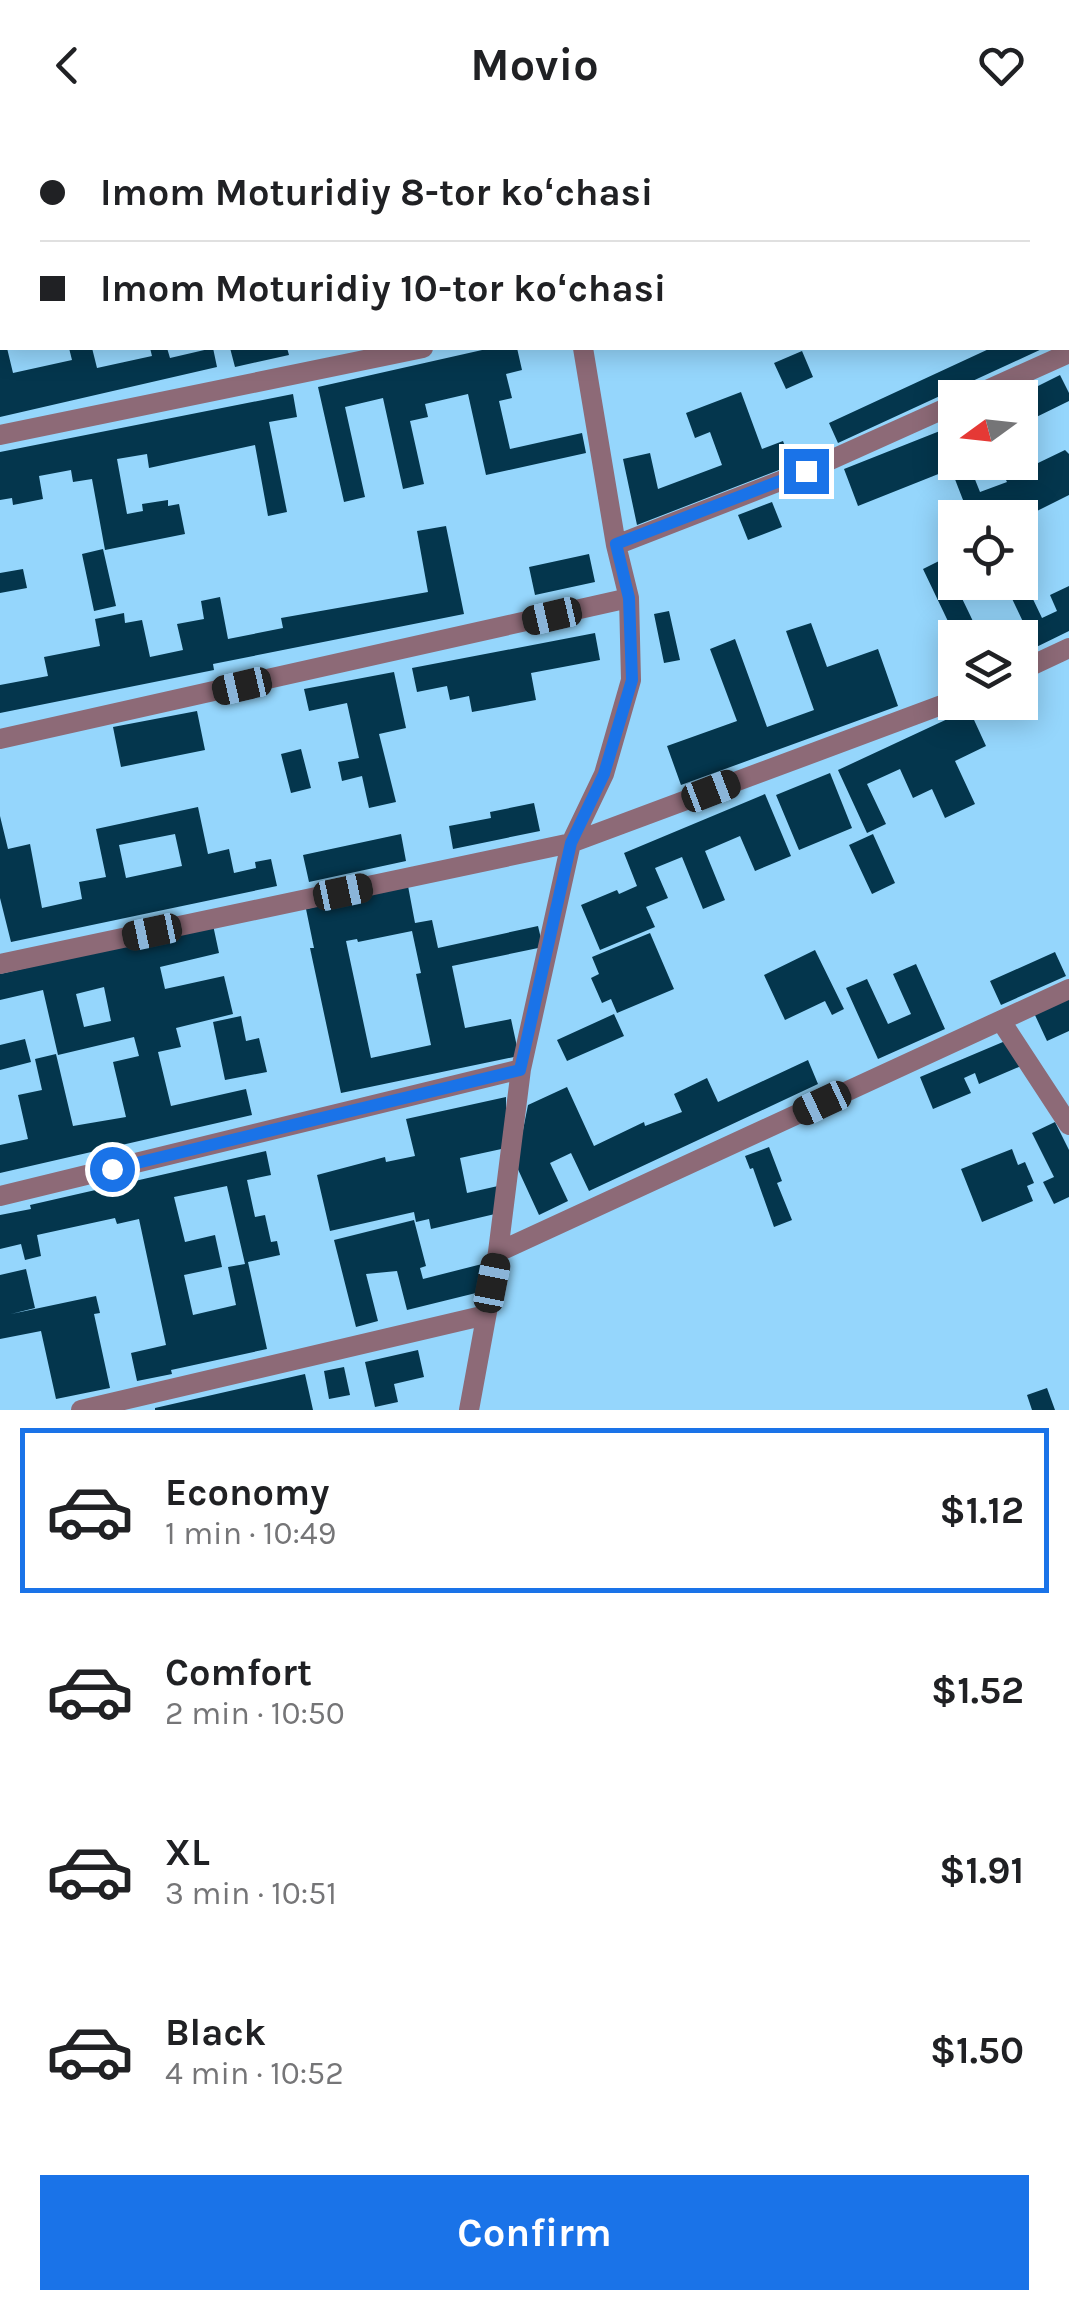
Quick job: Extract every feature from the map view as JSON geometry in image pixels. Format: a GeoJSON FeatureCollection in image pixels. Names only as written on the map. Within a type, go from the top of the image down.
{"type":"FeatureCollection","features":[{"type":"Feature","properties":{"kind":"street"},"geometry":{"type":"LineString","coordinates":[[0,435],[413,350]]}},
{"type":"Feature","properties":{"kind":"street"},"geometry":{"type":"LineString","coordinates":[[470,1410],[498,1252],[520,1070],[571,843],[604,774],[632,680],[629,598],[616,544],[583,350]]}},
{"type":"Feature","properties":{"kind":"street"},"geometry":{"type":"LineString","coordinates":[[1010,380],[1069,353]]}},
{"type":"Feature","properties":{"kind":"street"},"geometry":{"type":"LineString","coordinates":[[616,544],[806,471],[938,412]]}},
{"type":"Feature","properties":{"kind":"street"},"geometry":{"type":"LineString","coordinates":[[0,739],[629,598]]}},
{"type":"Feature","properties":{"kind":"street"},"geometry":{"type":"LineString","coordinates":[[1038,663],[1069,648]]}},
{"type":"Feature","properties":{"kind":"street"},"geometry":{"type":"LineString","coordinates":[[0,964],[571,843],[938,706]]}},
{"type":"Feature","properties":{"kind":"street"},"geometry":{"type":"LineString","coordinates":[[498,1252],[1069,990]]}},
{"type":"Feature","properties":{"kind":"street"},"geometry":{"type":"LineString","coordinates":[[1001,1021],[1069,1124]]}},
{"type":"Feature","properties":{"kind":"street"},"geometry":{"type":"LineString","coordinates":[[0,1196],[520,1070]]}},
{"type":"Feature","properties":{"kind":"street"},"geometry":{"type":"LineString","coordinates":[[81,1410],[486,1315]]}},
{"type":"Feature","properties":{"kind":"building"},"geometry":{"type":"Polygon","coordinates":[[[0,350],[7,350],[13,373],[72,360],[70,350],[92,350],[97,368],[152,356],[150,350],[168,350],[170,358],[213,350],[217,367],[0,417],[0,350]]]}},
{"type":"Feature","properties":{"kind":"building"},"geometry":{"type":"Polygon","coordinates":[[[231,350],[288,350],[289,355],[235,367],[231,350]]]}},
{"type":"Feature","properties":{"kind":"building"},"geometry":{"type":"Polygon","coordinates":[[[482,350],[517,350],[522,370],[506,374],[512,398],[499,401],[510,449],[582,433],[586,453],[486,475],[468,394],[425,404],[428,417],[410,421],[424,484],[403,489],[383,398],[345,407],[365,497],[344,502],[318,387],[482,350]]]}},
{"type":"Feature","properties":{"kind":"building"},"geometry":{"type":"Polygon","coordinates":[[[987,350],[1040,350],[975,380],[938,380],[938,397],[838,443],[829,423],[987,350]]]}},
{"type":"Feature","properties":{"kind":"building"},"geometry":{"type":"Polygon","coordinates":[[[802,351],[813,377],[786,389],[774,363],[802,351]]]}},
{"type":"Feature","properties":{"kind":"building"},"geometry":{"type":"Polygon","coordinates":[[[1060,375],[1069,401],[1038,416],[1038,386],[1060,375]]]}},
{"type":"Feature","properties":{"kind":"building"},"geometry":{"type":"Polygon","coordinates":[[[741,392],[762,449],[783,441],[792,465],[637,525],[623,459],[650,453],[658,489],[722,465],[710,432],[695,438],[686,413],[741,392]]]}},
{"type":"Feature","properties":{"kind":"building"},"geometry":{"type":"Polygon","coordinates":[[[293,394],[297,417],[269,422],[287,512],[268,516],[255,445],[149,468],[147,454],[117,459],[127,514],[143,511],[142,504],[168,500],[168,506],[179,504],[185,534],[105,550],[92,479],[73,482],[71,470],[39,476],[43,499],[13,505],[12,498],[0,500],[0,452],[293,394]]]}},
{"type":"Feature","properties":{"kind":"building"},"geometry":{"type":"Polygon","coordinates":[[[938,432],[938,474],[858,506],[844,469],[938,432]]]}},
{"type":"Feature","properties":{"kind":"building"},"geometry":{"type":"Polygon","coordinates":[[[1065,450],[1069,454],[1069,495],[1038,510],[1038,500],[963,500],[955,480],[975,480],[980,492],[1006,480],[1038,480],[1038,463],[1065,450]]]}},
{"type":"Feature","properties":{"kind":"building"},"geometry":{"type":"Polygon","coordinates":[[[772,502],[782,527],[748,540],[738,515],[772,502]]]}},
{"type":"Feature","properties":{"kind":"building"},"geometry":{"type":"Polygon","coordinates":[[[446,526],[464,614],[213,664],[214,670],[0,713],[0,685],[48,676],[44,657],[100,646],[95,619],[124,613],[125,623],[142,620],[150,657],[183,650],[177,624],[204,619],[201,601],[220,597],[228,639],[283,628],[281,618],[428,592],[417,531],[446,526]]]}},
{"type":"Feature","properties":{"kind":"building"},"geometry":{"type":"Polygon","coordinates":[[[103,549],[116,606],[94,611],[82,554],[103,549]]]}},
{"type":"Feature","properties":{"kind":"building"},"geometry":{"type":"Polygon","coordinates":[[[589,554],[595,582],[535,595],[529,567],[589,554]]]}},
{"type":"Feature","properties":{"kind":"building"},"geometry":{"type":"Polygon","coordinates":[[[938,562],[938,600],[963,600],[972,620],[947,620],[923,569],[938,562]]]}},
{"type":"Feature","properties":{"kind":"building"},"geometry":{"type":"Polygon","coordinates":[[[23,569],[27,588],[0,593],[0,573],[23,569]]]}},
{"type":"Feature","properties":{"kind":"building"},"geometry":{"type":"Polygon","coordinates":[[[1069,586],[1069,631],[1038,646],[1038,620],[1022,620],[1013,600],[1033,600],[1042,618],[1057,611],[1050,595],[1069,586]]]}},
{"type":"Feature","properties":{"kind":"building"},"geometry":{"type":"Polygon","coordinates":[[[669,611],[680,660],[664,663],[654,614],[669,611]]]}},
{"type":"Feature","properties":{"kind":"building"},"geometry":{"type":"Polygon","coordinates":[[[811,623],[827,667],[878,649],[898,706],[681,785],[667,746],[737,721],[710,649],[735,639],[767,727],[814,710],[786,631],[811,623]]]}},
{"type":"Feature","properties":{"kind":"building"},"geometry":{"type":"Polygon","coordinates":[[[595,633],[600,660],[531,673],[536,700],[472,712],[469,696],[450,700],[447,686],[417,692],[412,668],[595,633]]]}},
{"type":"Feature","properties":{"kind":"building"},"geometry":{"type":"Polygon","coordinates":[[[394,672],[406,728],[379,734],[396,802],[369,808],[362,776],[342,781],[338,762],[359,758],[347,703],[309,711],[304,689],[394,672]]]}},
{"type":"Feature","properties":{"kind":"building"},"geometry":{"type":"Polygon","coordinates":[[[197,711],[205,750],[121,767],[113,727],[197,711]]]}},
{"type":"Feature","properties":{"kind":"building"},"geometry":{"type":"Polygon","coordinates":[[[945,720],[974,720],[986,746],[955,761],[975,804],[945,818],[932,789],[913,798],[900,769],[867,784],[886,824],[867,833],[838,770],[945,720]]]}},
{"type":"Feature","properties":{"kind":"building"},"geometry":{"type":"Polygon","coordinates":[[[301,749],[311,788],[291,793],[281,754],[301,749]]]}},
{"type":"Feature","properties":{"kind":"building"},"geometry":{"type":"Polygon","coordinates":[[[830,773],[852,828],[799,850],[776,795],[830,773]]]}},
{"type":"Feature","properties":{"kind":"building"},"geometry":{"type":"Polygon","coordinates":[[[765,794],[791,856],[755,871],[740,836],[705,851],[725,900],[703,909],[682,857],[655,868],[668,898],[646,907],[655,927],[600,950],[581,905],[637,886],[624,853],[765,794]]]}},
{"type":"Feature","properties":{"kind":"building"},"geometry":{"type":"Polygon","coordinates":[[[534,803],[540,831],[453,849],[449,826],[491,818],[490,812],[534,803]]]}},
{"type":"Feature","properties":{"kind":"building"},"geometry":{"type":"Polygon","coordinates":[[[198,807],[208,854],[229,849],[234,873],[256,868],[255,862],[271,859],[277,886],[11,942],[0,898],[0,816],[8,849],[30,844],[42,908],[82,899],[79,882],[106,877],[96,829],[198,807]],[[175,834],[119,845],[126,878],[182,866],[175,834]]]}},
{"type":"Feature","properties":{"kind":"building"},"geometry":{"type":"Polygon","coordinates":[[[401,834],[406,861],[309,882],[303,855],[401,834]]]}},
{"type":"Feature","properties":{"kind":"building"},"geometry":{"type":"Polygon","coordinates":[[[873,834],[895,883],[872,894],[849,845],[873,834]]]}},
{"type":"Feature","properties":{"kind":"building"},"geometry":{"type":"Polygon","coordinates":[[[408,886],[415,923],[432,920],[438,948],[538,926],[543,947],[452,966],[465,1028],[511,1019],[519,1056],[341,1093],[310,948],[314,948],[306,909],[408,886]],[[412,931],[346,941],[371,1058],[431,1045],[416,974],[421,973],[412,931]]]}},
{"type":"Feature","properties":{"kind":"building"},"geometry":{"type":"Polygon","coordinates":[[[213,925],[219,953],[160,967],[165,989],[224,976],[233,1014],[176,1028],[181,1047],[158,1052],[171,1106],[246,1089],[252,1115],[0,1173],[0,1145],[28,1139],[18,1095],[42,1090],[35,1059],[56,1054],[73,1126],[126,1117],[113,1062],[139,1056],[134,1037],[58,1055],[43,990],[0,1000],[0,974],[213,925]],[[104,987],[76,994],[84,1027],[111,1021],[104,987]]]}},
{"type":"Feature","properties":{"kind":"building"},"geometry":{"type":"Polygon","coordinates":[[[650,933],[674,989],[617,1013],[611,999],[602,1003],[591,978],[599,974],[592,957],[650,933]]]}},
{"type":"Feature","properties":{"kind":"building"},"geometry":{"type":"Polygon","coordinates":[[[815,950],[844,1009],[832,1015],[825,1001],[785,1020],[764,975],[815,950]]]}},
{"type":"Feature","properties":{"kind":"building"},"geometry":{"type":"Polygon","coordinates":[[[1055,952],[1066,976],[1001,1005],[990,981],[1055,952]]]}},
{"type":"Feature","properties":{"kind":"building"},"geometry":{"type":"Polygon","coordinates":[[[916,964],[945,1029],[878,1059],[846,988],[867,979],[888,1024],[911,1014],[893,974],[916,964]]]}},
{"type":"Feature","properties":{"kind":"building"},"geometry":{"type":"Polygon","coordinates":[[[1069,997],[1069,1031],[1047,1041],[1034,1013],[1069,997]]]}},
{"type":"Feature","properties":{"kind":"building"},"geometry":{"type":"Polygon","coordinates":[[[614,1014],[624,1036],[567,1061],[557,1040],[614,1014]]]}},
{"type":"Feature","properties":{"kind":"building"},"geometry":{"type":"Polygon","coordinates":[[[241,1016],[246,1041],[259,1038],[267,1072],[225,1080],[213,1022],[241,1016]]]}},
{"type":"Feature","properties":{"kind":"building"},"geometry":{"type":"Polygon","coordinates":[[[25,1039],[31,1062],[0,1070],[0,1045],[25,1039]]]}},
{"type":"Feature","properties":{"kind":"building"},"geometry":{"type":"Polygon","coordinates":[[[1010,1039],[1021,1066],[979,1084],[975,1073],[964,1078],[971,1093],[933,1109],[920,1077],[1010,1039]]]}},
{"type":"Feature","properties":{"kind":"building"},"geometry":{"type":"Polygon","coordinates":[[[808,1060],[818,1084],[589,1191],[571,1153],[550,1163],[568,1201],[539,1215],[516,1165],[528,1105],[567,1087],[594,1146],[644,1122],[645,1126],[682,1112],[674,1094],[707,1078],[718,1102],[808,1060]]]}},
{"type":"Feature","properties":{"kind":"building"},"geometry":{"type":"Polygon","coordinates":[[[506,1097],[506,1148],[460,1158],[467,1193],[498,1186],[495,1214],[431,1229],[429,1219],[416,1222],[414,1212],[330,1231],[317,1175],[385,1157],[386,1162],[415,1156],[406,1119],[506,1097]]]}},
{"type":"Feature","properties":{"kind":"building"},"geometry":{"type":"Polygon","coordinates":[[[1055,1122],[1069,1150],[1069,1197],[1054,1204],[1043,1182],[1054,1177],[1032,1133],[1055,1122]]]}},
{"type":"Feature","properties":{"kind":"building"},"geometry":{"type":"Polygon","coordinates":[[[769,1147],[782,1181],[777,1183],[792,1220],[774,1227],[745,1156],[769,1147]]]}},
{"type":"Feature","properties":{"kind":"building"},"geometry":{"type":"Polygon","coordinates":[[[1012,1149],[1018,1165],[1025,1162],[1034,1183],[1027,1186],[1033,1201],[982,1222],[961,1169],[1012,1149]]]}},
{"type":"Feature","properties":{"kind":"building"},"geometry":{"type":"Polygon","coordinates":[[[266,1151],[271,1175],[247,1180],[255,1217],[265,1215],[271,1242],[277,1241],[280,1255],[248,1262],[267,1349],[137,1381],[131,1353],[166,1345],[139,1219],[117,1224],[115,1218],[37,1235],[41,1256],[25,1260],[21,1244],[0,1249],[0,1215],[31,1209],[30,1205],[266,1151]],[[227,1186],[174,1197],[185,1242],[215,1235],[222,1267],[184,1275],[193,1315],[236,1305],[228,1267],[245,1264],[227,1186]]]}},
{"type":"Feature","properties":{"kind":"building"},"geometry":{"type":"Polygon","coordinates":[[[414,1220],[426,1266],[420,1268],[423,1279],[486,1263],[480,1292],[407,1310],[397,1271],[366,1274],[378,1321],[356,1327],[334,1240],[414,1220]]]}},
{"type":"Feature","properties":{"kind":"building"},"geometry":{"type":"Polygon","coordinates":[[[26,1269],[35,1308],[11,1314],[96,1296],[100,1313],[94,1314],[110,1388],[56,1399],[41,1331],[0,1339],[0,1275],[26,1269]]]}},
{"type":"Feature","properties":{"kind":"building"},"geometry":{"type":"Polygon","coordinates":[[[418,1350],[424,1377],[394,1384],[398,1402],[375,1407],[365,1362],[418,1350]]]}},
{"type":"Feature","properties":{"kind":"building"},"geometry":{"type":"Polygon","coordinates":[[[344,1367],[350,1395],[329,1399],[324,1371],[344,1367]]]}},
{"type":"Feature","properties":{"kind":"building"},"geometry":{"type":"Polygon","coordinates":[[[305,1374],[313,1410],[155,1410],[155,1408],[305,1374]]]}},
{"type":"Feature","properties":{"kind":"building"},"geometry":{"type":"Polygon","coordinates":[[[1047,1388],[1055,1410],[1032,1410],[1027,1395],[1047,1388]]]}},
{"type":"Feature","properties":{"kind":"route"},"geometry":{"type":"LineString","coordinates":[[112,1169],[520,1070],[571,843],[604,774],[632,680],[629,598],[616,544],[806,471]]}}]}
